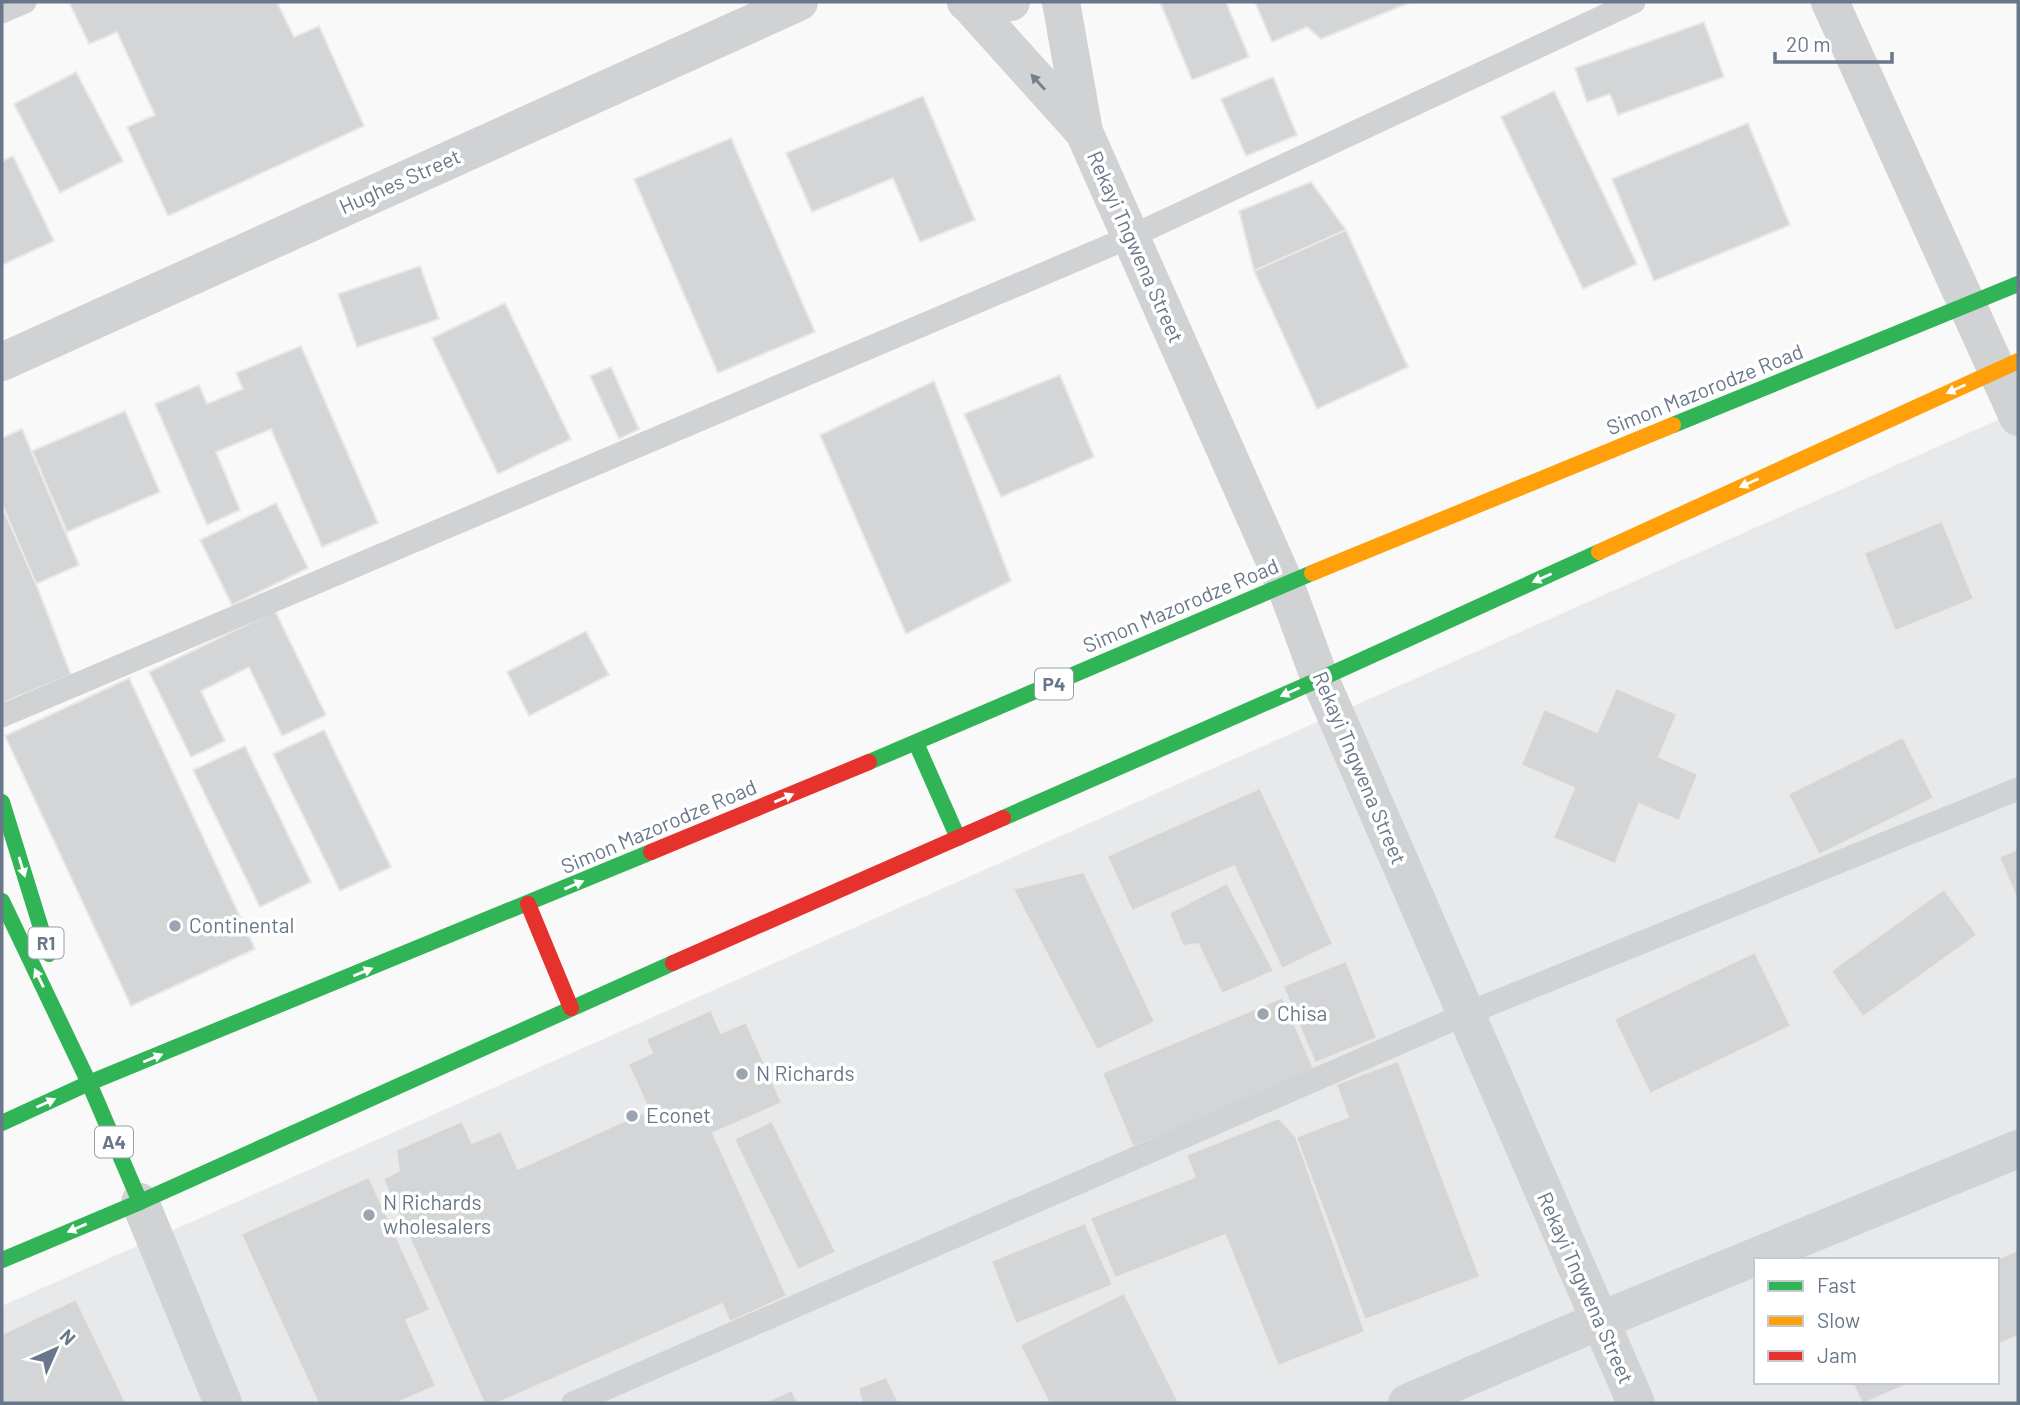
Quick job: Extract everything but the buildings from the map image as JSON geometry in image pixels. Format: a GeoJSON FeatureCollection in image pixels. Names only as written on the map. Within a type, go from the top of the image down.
{"type":"FeatureCollection","features":[{"type":"Feature","properties":{"kind":"highway","name":"Simon Mazorodze Road"},"geometry":{"type":"LineString","coordinates":[[2,1123],[89,1083],[916,743],[1285,584],[2018,284]]}},
{"type":"Feature","properties":{"kind":"highway"},"geometry":{"type":"LineString","coordinates":[[2,1260],[140,1202],[571,1008],[1320,679],[2008,365]]}},
{"type":"Feature","properties":{"kind":"highway"},"geometry":{"type":"LineString","coordinates":[[916,743],[958,838]]}},
{"type":"Feature","properties":{"kind":"highway","name":"R1"},"geometry":{"type":"LineString","coordinates":[[2,802],[89,1083]]}},
{"type":"Feature","properties":{"kind":"highway","name":"R1"},"geometry":{"type":"LineString","coordinates":[[2,901],[89,1083]]}},
{"type":"Feature","properties":{"kind":"highway"},"geometry":{"type":"LineString","coordinates":[[528,904],[571,1008]]}},
{"type":"Feature","properties":{"kind":"highway","name":"A4"},"geometry":{"type":"LineString","coordinates":[[89,1083],[140,1202]]}},
{"type":"Feature","properties":{"kind":"street","name":"Hughes Street"},"geometry":{"type":"LineString","coordinates":[[2,362],[799,2]]}},
{"type":"Feature","properties":{"kind":"street"},"geometry":{"type":"LineString","coordinates":[[967,2],[984,6],[1011,2]]}},
{"type":"Feature","properties":{"kind":"street"},"geometry":{"type":"LineString","coordinates":[[967,2],[1084,132]]}},
{"type":"Feature","properties":{"kind":"street"},"geometry":{"type":"LineString","coordinates":[[1061,2],[1084,132]]}},
{"type":"Feature","properties":{"kind":"street"},"geometry":{"type":"LineString","coordinates":[[1830,2],[1968,306],[2008,365],[2018,417]]}},
{"type":"Feature","properties":{"kind":"street","name":"Rekayi Tngwena Street"},"geometry":{"type":"LineString","coordinates":[[1084,132],[1285,584],[1320,679],[1636,1403]]}},
{"type":"Feature","properties":{"kind":"street"},"geometry":{"type":"LineString","coordinates":[[1407,1403],[2018,1149]]}},
{"type":"Feature","properties":{"kind":"street"},"geometry":{"type":"LineString","coordinates":[[140,1202],[223,1403]]}},
{"type":"Feature","properties":{"kind":"lane"},"geometry":{"type":"LineString","coordinates":[[2,12],[24,2]]}},
{"type":"Feature","properties":{"kind":"lane"},"geometry":{"type":"LineString","coordinates":[[2,716],[1130,236],[1634,2]]}},
{"type":"Feature","properties":{"kind":"lane"},"geometry":{"type":"LineString","coordinates":[[573,1403],[1466,1014],[2018,789]]}},
{"type":"Feature","properties":{"kind":"shaded area"},"geometry":{"type":"Polygon","coordinates":[[[2018,411],[2018,1403],[2,1403],[2,1306],[2018,411]]]}},
{"type":"Feature","properties":{"kind":"traffic: fast"},"geometry":{"type":"LineString","coordinates":[[1673,425],[2018,284]]}},
{"type":"Feature","properties":{"kind":"traffic: fast"},"geometry":{"type":"LineString","coordinates":[[1003,818],[1320,679],[1599,552]]}},
{"type":"Feature","properties":{"kind":"traffic: fast"},"geometry":{"type":"LineString","coordinates":[[869,762],[1312,573]]}},
{"type":"Feature","properties":{"kind":"traffic: fast"},"geometry":{"type":"LineString","coordinates":[[916,743],[958,838]]}},
{"type":"Feature","properties":{"kind":"traffic: fast"},"geometry":{"type":"LineString","coordinates":[[2,802],[49,954]]}},
{"type":"Feature","properties":{"kind":"traffic: fast"},"geometry":{"type":"LineString","coordinates":[[2,1123],[89,1083],[651,852]]}},
{"type":"Feature","properties":{"kind":"traffic: fast"},"geometry":{"type":"LineString","coordinates":[[2,901],[89,1083],[140,1202]]}},
{"type":"Feature","properties":{"kind":"traffic: fast"},"geometry":{"type":"LineString","coordinates":[[2,1260],[140,1202],[673,963]]}},
{"type":"Feature","properties":{"kind":"traffic: slow"},"geometry":{"type":"LineString","coordinates":[[1599,552],[2018,361]]}},
{"type":"Feature","properties":{"kind":"traffic: slow"},"geometry":{"type":"LineString","coordinates":[[1312,573],[1673,425]]}},
{"type":"Feature","properties":{"kind":"traffic: jam"},"geometry":{"type":"LineString","coordinates":[[651,852],[869,762]]}},
{"type":"Feature","properties":{"kind":"traffic: jam"},"geometry":{"type":"LineString","coordinates":[[673,963],[1003,818]]}},
{"type":"Feature","properties":{"kind":"traffic: jam"},"geometry":{"type":"LineString","coordinates":[[528,904],[571,1008]]}},
{"type":"Feature","properties":{"kind":"place","name":"Continental"},"geometry":{"type":"Point","coordinates":[175,926]}},
{"type":"Feature","properties":{"kind":"place","name":"Chisa"},"geometry":{"type":"Point","coordinates":[1263,1014]}},
{"type":"Feature","properties":{"kind":"place","name":"N Richards"},"geometry":{"type":"Point","coordinates":[742,1074]}},
{"type":"Feature","properties":{"kind":"place","name":"Econet"},"geometry":{"type":"Point","coordinates":[632,1116]}},
{"type":"Feature","properties":{"kind":"place","name":"N Richards wholesalers"},"geometry":{"type":"Point","coordinates":[369,1215]}}]}
